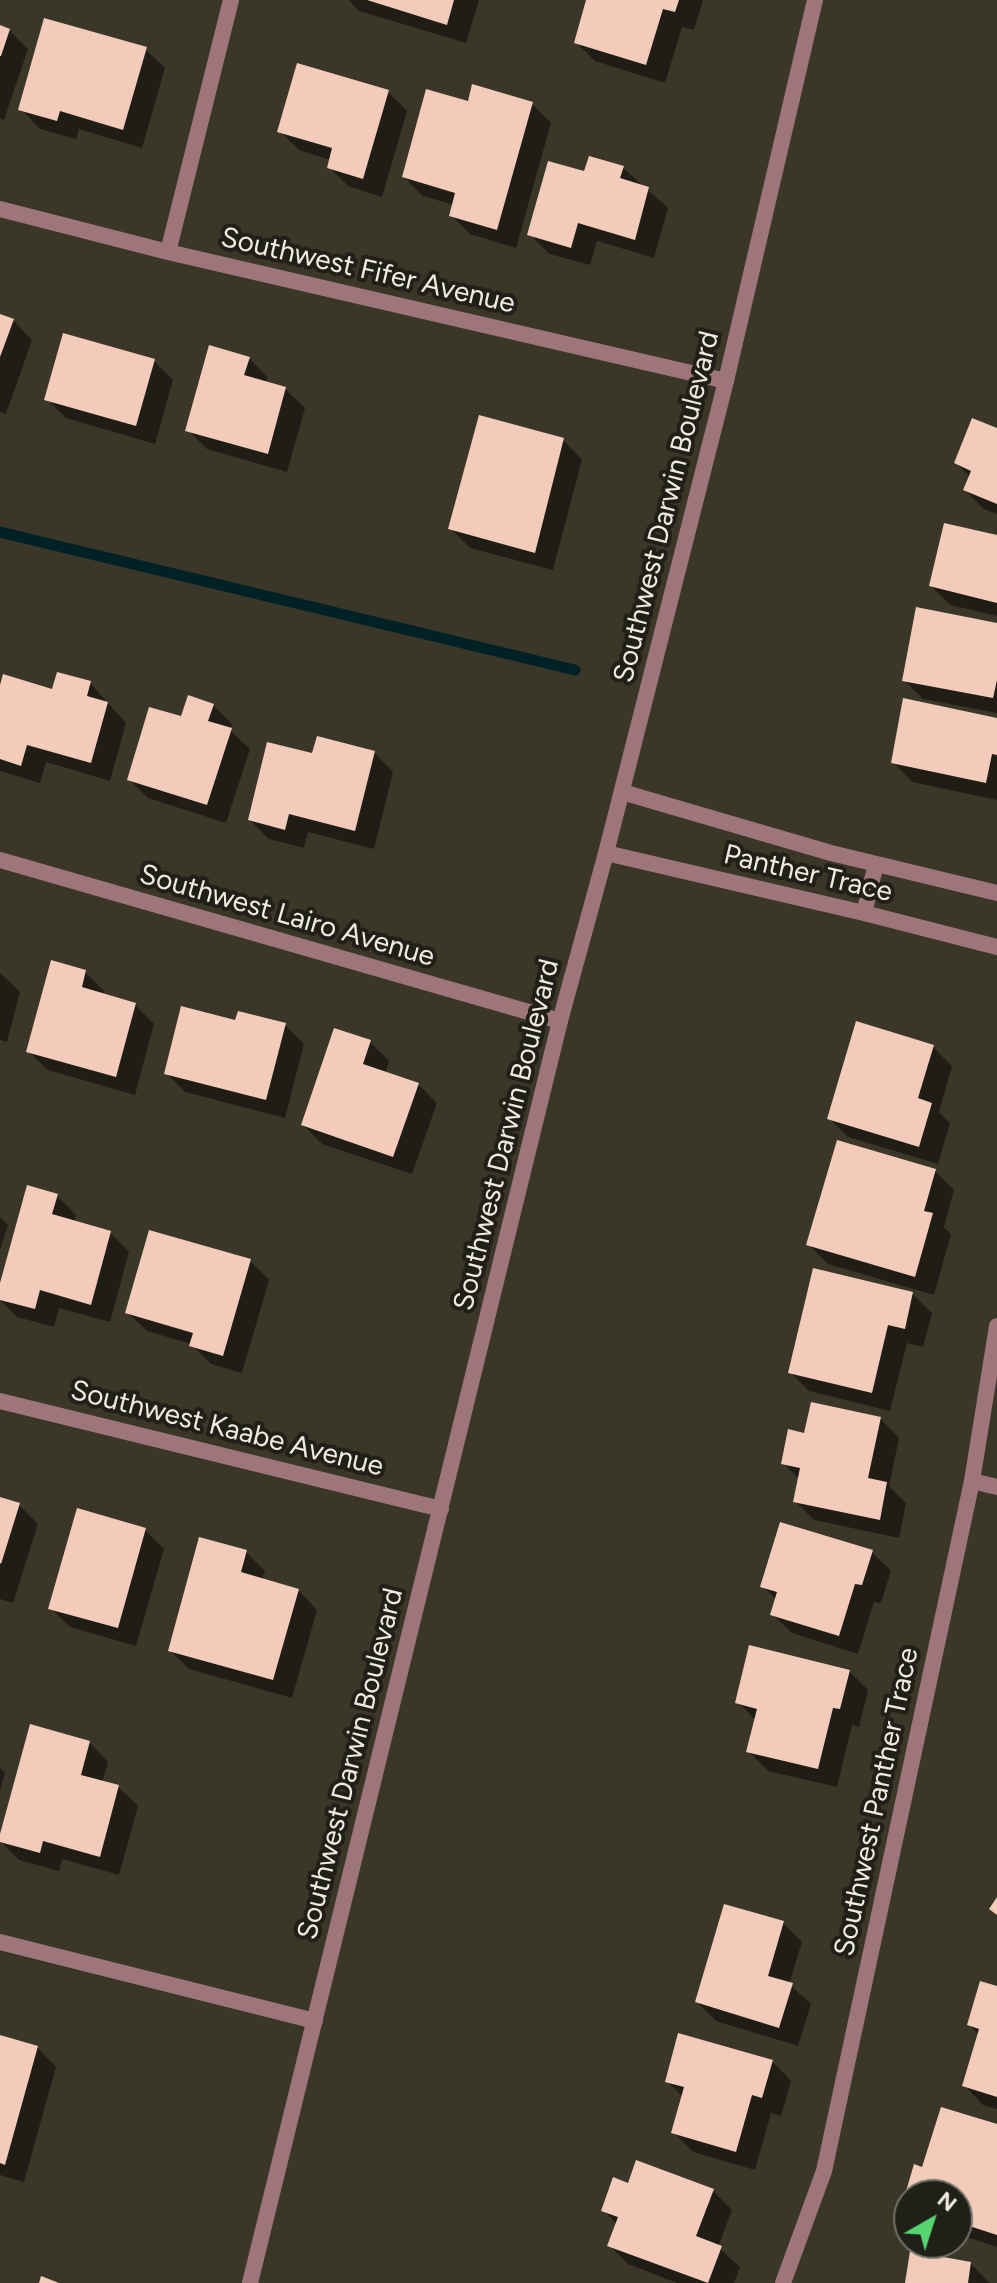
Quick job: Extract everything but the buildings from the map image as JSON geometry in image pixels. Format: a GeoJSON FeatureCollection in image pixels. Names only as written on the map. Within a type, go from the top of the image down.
{"type":"FeatureCollection","features":[{"type":"Feature","properties":{"kind":"street"},"geometry":{"type":"LineString","coordinates":[[168,252],[231,0]]}},
{"type":"Feature","properties":{"kind":"street","name":"Southwest Darwin Boulevard"},"geometry":{"type":"LineString","coordinates":[[250,2283],[560,1021],[622,792],[726,381],[815,0]]}},
{"type":"Feature","properties":{"kind":"street","name":"Southwest Fifer Avenue"},"geometry":{"type":"LineString","coordinates":[[0,209],[168,252],[726,381]]}},
{"type":"Feature","properties":{"kind":"street","name":"Panther Trace"},"geometry":{"type":"LineString","coordinates":[[622,792],[816,848],[997,893]]}},
{"type":"Feature","properties":{"kind":"street","name":"Panther Trace"},"geometry":{"type":"LineString","coordinates":[[606,853],[997,947]]}},
{"type":"Feature","properties":{"kind":"street","name":"Southwest Lairo Avenue"},"geometry":{"type":"LineString","coordinates":[[0,860],[560,1021]]}},
{"type":"Feature","properties":{"kind":"street"},"geometry":{"type":"LineString","coordinates":[[864,913],[876,864]]}},
{"type":"Feature","properties":{"kind":"street","name":"Southwest Panther Trace"},"geometry":{"type":"LineString","coordinates":[[783,2283],[824,2171],[972,1481],[997,1326]]}},
{"type":"Feature","properties":{"kind":"street","name":"Southwest Kaabe Avenue"},"geometry":{"type":"LineString","coordinates":[[0,1401],[441,1509]]}},
{"type":"Feature","properties":{"kind":"street"},"geometry":{"type":"LineString","coordinates":[[972,1481],[997,1487]]}},
{"type":"Feature","properties":{"kind":"street"},"geometry":{"type":"LineString","coordinates":[[0,1942],[315,2021]]}},
{"type":"Feature","properties":{"kind":"waterway"},"geometry":{"type":"LineString","coordinates":[[0,532],[575,670]]}}]}
